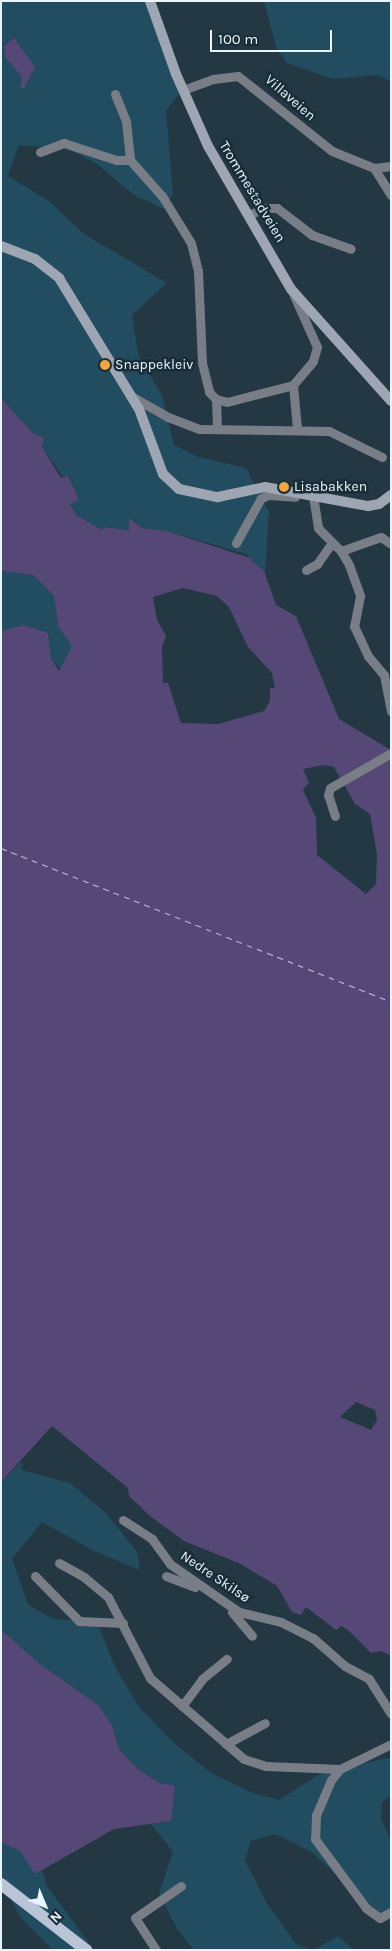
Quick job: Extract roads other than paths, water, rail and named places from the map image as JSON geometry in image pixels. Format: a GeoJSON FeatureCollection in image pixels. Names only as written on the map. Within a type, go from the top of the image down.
{"type":"FeatureCollection","features":[{"type":"Feature","properties":{"kind":"main road","name":"Trommestadveien"},"geometry":{"type":"LineString","coordinates":[[150,1],[183,90],[208,146],[291,289],[369,373],[391,401]]}},
{"type":"Feature","properties":{"kind":"main road"},"geometry":{"type":"LineString","coordinates":[[1,246],[35,258],[59,278],[132,396],[158,466],[179,489],[218,497],[265,487],[313,498],[368,506],[390,497]]}},
{"type":"Feature","properties":{"kind":"main road"},"geometry":{"type":"LineString","coordinates":[[1,1884],[86,1950]]}},
{"type":"Feature","properties":{"kind":"street","name":"Villaveien"},"geometry":{"type":"LineString","coordinates":[[183,90],[213,79],[238,76],[332,151],[374,168],[391,166]]}},
{"type":"Feature","properties":{"kind":"street"},"geometry":{"type":"LineString","coordinates":[[115,94],[126,121],[130,160],[162,196],[191,243],[198,271],[202,363],[209,392],[216,399],[236,400],[293,384],[318,353],[291,289]]}},
{"type":"Feature","properties":{"kind":"street"},"geometry":{"type":"LineString","coordinates":[[40,152],[64,143],[116,160],[130,160]]}},
{"type":"Feature","properties":{"kind":"street"},"geometry":{"type":"LineString","coordinates":[[374,168],[391,195]]}},
{"type":"Feature","properties":{"kind":"street"},"geometry":{"type":"LineString","coordinates":[[249,215],[264,208],[277,208],[312,235],[351,249]]}},
{"type":"Feature","properties":{"kind":"street","name":"Trommestadveien"},"geometry":{"type":"LineString","coordinates":[[369,373],[391,395]]}},
{"type":"Feature","properties":{"kind":"street"},"geometry":{"type":"LineString","coordinates":[[293,384],[297,428]]}},
{"type":"Feature","properties":{"kind":"street"},"geometry":{"type":"LineString","coordinates":[[132,396],[185,425],[264,432],[297,428],[341,434],[382,457]]}},
{"type":"Feature","properties":{"kind":"street"},"geometry":{"type":"LineString","coordinates":[[216,399],[217,429]]}},
{"type":"Feature","properties":{"kind":"street"},"geometry":{"type":"LineString","coordinates":[[236,542],[261,498],[269,495],[313,498],[318,528],[341,551],[360,596],[354,626],[368,656],[384,676],[391,711]]}},
{"type":"Feature","properties":{"kind":"street"},"geometry":{"type":"LineString","coordinates":[[341,551],[381,537],[391,544]]}},
{"type":"Feature","properties":{"kind":"street"},"geometry":{"type":"LineString","coordinates":[[306,570],[317,564],[332,544]]}},
{"type":"Feature","properties":{"kind":"street"},"geometry":{"type":"LineString","coordinates":[[335,816],[328,795],[340,780],[391,754]]}},
{"type":"Feature","properties":{"kind":"street","name":"Nedre Skilsø"},"geometry":{"type":"LineString","coordinates":[[123,1520],[152,1539],[170,1564],[244,1615],[281,1622],[313,1638],[345,1666],[369,1679],[391,1714]]}},
{"type":"Feature","properties":{"kind":"street"},"geometry":{"type":"LineString","coordinates":[[60,1563],[94,1584],[108,1597],[123,1623],[146,1674],[226,1744],[254,1764],[340,1770]]}},
{"type":"Feature","properties":{"kind":"street"},"geometry":{"type":"LineString","coordinates":[[35,1576],[80,1621],[123,1623]]}},
{"type":"Feature","properties":{"kind":"street"},"geometry":{"type":"LineString","coordinates":[[166,1576],[225,1603],[252,1636]]}},
{"type":"Feature","properties":{"kind":"street"},"geometry":{"type":"LineString","coordinates":[[182,1706],[202,1679],[227,1659]]}},
{"type":"Feature","properties":{"kind":"street"},"geometry":{"type":"LineString","coordinates":[[226,1744],[266,1723]]}},
{"type":"Feature","properties":{"kind":"street"},"geometry":{"type":"LineString","coordinates":[[390,1913],[377,1917],[366,1908],[315,1839],[316,1815],[331,1780],[340,1770],[391,1744]]}},
{"type":"Feature","properties":{"kind":"street"},"geometry":{"type":"LineString","coordinates":[[156,1950],[135,1918],[181,1886]]}},
{"type":"Feature","properties":{"kind":"place","name":"Snappekleiv"},"geometry":{"type":"Point","coordinates":[105,365]}},
{"type":"Feature","properties":{"kind":"place","name":"Lisabakken"},"geometry":{"type":"Point","coordinates":[284,487]}}]}
